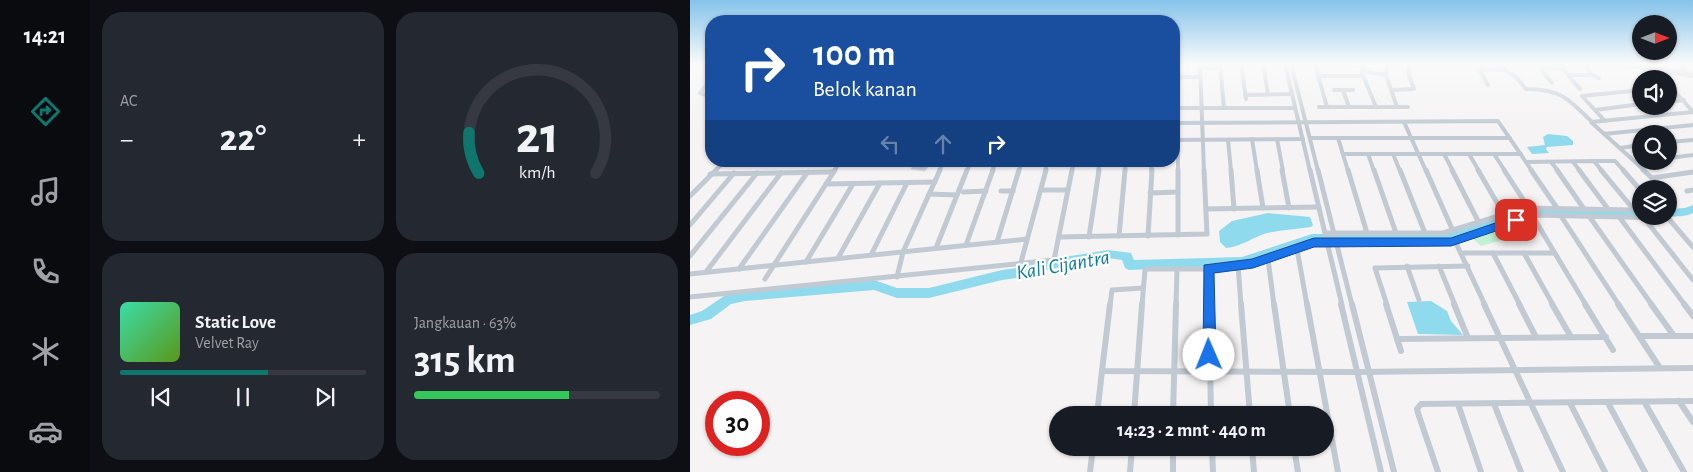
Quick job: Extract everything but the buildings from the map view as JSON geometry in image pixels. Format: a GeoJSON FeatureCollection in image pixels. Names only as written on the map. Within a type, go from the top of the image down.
{"type":"FeatureCollection","features":[{"type":"Feature","properties":{"kind":"street"},"geometry":{"type":"LineString","coordinates":[[1058,237],[1207,234],[1200,86]]}},
{"type":"Feature","properties":{"kind":"street"},"geometry":{"type":"LineString","coordinates":[[1222,86],[1224,108]]}},
{"type":"Feature","properties":{"kind":"street"},"geometry":{"type":"LineString","coordinates":[[1244,86],[1246,97],[1268,94],[1292,94]]}},
{"type":"Feature","properties":{"kind":"street"},"geometry":{"type":"LineString","coordinates":[[1267,86],[1268,94]]}},
{"type":"Feature","properties":{"kind":"street"},"geometry":{"type":"LineString","coordinates":[[1290,86],[1381,472]]}},
{"type":"Feature","properties":{"kind":"street"},"geometry":{"type":"LineString","coordinates":[[1297,86],[1394,472]]}},
{"type":"Feature","properties":{"kind":"street"},"geometry":{"type":"LineString","coordinates":[[1321,86],[1327,107]]}},
{"type":"Feature","properties":{"kind":"street"},"geometry":{"type":"LineString","coordinates":[[1367,86],[1376,107]]}},
{"type":"Feature","properties":{"kind":"street"},"geometry":{"type":"LineString","coordinates":[[1390,86],[1396,107]]}},
{"type":"Feature","properties":{"kind":"street"},"geometry":{"type":"LineString","coordinates":[[1392,90],[1414,89],[1413,86]]}},
{"type":"Feature","properties":{"kind":"street"},"geometry":{"type":"LineString","coordinates":[[1524,86],[1526,89],[1549,90],[1568,98],[1632,158]]}},
{"type":"Feature","properties":{"kind":"street"},"geometry":{"type":"LineString","coordinates":[[705,87],[700,93],[705,95]]}},
{"type":"Feature","properties":{"kind":"street"},"geometry":{"type":"LineString","coordinates":[[1334,90],[1353,90]]}},
{"type":"Feature","properties":{"kind":"street"},"geometry":{"type":"LineString","coordinates":[[1343,90],[1349,107]]}},
{"type":"Feature","properties":{"kind":"street"},"geometry":{"type":"LineString","coordinates":[[1605,121],[1582,96],[1632,91]]}},
{"type":"Feature","properties":{"kind":"street"},"geometry":{"type":"LineString","coordinates":[[1677,94],[1693,112]]}},
{"type":"Feature","properties":{"kind":"street"},"geometry":{"type":"LineString","coordinates":[[1677,101],[1684,100]]}},
{"type":"Feature","properties":{"kind":"street"},"geometry":{"type":"LineString","coordinates":[[1595,110],[1632,105]]}},
{"type":"Feature","properties":{"kind":"street"},"geometry":{"type":"LineString","coordinates":[[1319,107],[1408,107]]}},
{"type":"Feature","properties":{"kind":"street"},"geometry":{"type":"LineString","coordinates":[[1180,108],[1296,108]]}},
{"type":"Feature","properties":{"kind":"street"},"geometry":{"type":"LineString","coordinates":[[1591,121],[1693,112]]}},
{"type":"Feature","properties":{"kind":"street"},"geometry":{"type":"LineString","coordinates":[[1180,123],[1498,121],[1557,208]]}},
{"type":"Feature","properties":{"kind":"street"},"geometry":{"type":"LineString","coordinates":[[1404,122],[1453,231]]}},
{"type":"Feature","properties":{"kind":"street"},"geometry":{"type":"LineString","coordinates":[[1604,134],[1693,125]]}},
{"type":"Feature","properties":{"kind":"street"},"geometry":{"type":"LineString","coordinates":[[1310,138],[1510,138]]}},
{"type":"Feature","properties":{"kind":"street"},"geometry":{"type":"LineString","coordinates":[[1338,138],[1367,233]]}},
{"type":"Feature","properties":{"kind":"street"},"geometry":{"type":"LineString","coordinates":[[1252,139],[1262,208]]}},
{"type":"Feature","properties":{"kind":"street"},"geometry":{"type":"LineString","coordinates":[[1277,139],[1289,208]]}},
{"type":"Feature","properties":{"kind":"street"},"geometry":{"type":"LineString","coordinates":[[1180,140],[1303,139]]}},
{"type":"Feature","properties":{"kind":"street"},"geometry":{"type":"LineString","coordinates":[[1228,140],[1234,209]]}},
{"type":"Feature","properties":{"kind":"street"},"geometry":{"type":"LineString","coordinates":[[1677,141],[1693,140]]}},
{"type":"Feature","properties":{"kind":"street"},"geometry":{"type":"LineString","coordinates":[[1620,148],[1632,146]]}},
{"type":"Feature","properties":{"kind":"street"},"geometry":{"type":"LineString","coordinates":[[1343,154],[1521,154]]}},
{"type":"Feature","properties":{"kind":"street"},"geometry":{"type":"LineString","coordinates":[[1368,154],[1396,233]]}},
{"type":"Feature","properties":{"kind":"street"},"geometry":{"type":"LineString","coordinates":[[1393,154],[1425,233]]}},
{"type":"Feature","properties":{"kind":"street"},"geometry":{"type":"LineString","coordinates":[[1444,154],[1479,223]]}},
{"type":"Feature","properties":{"kind":"street"},"geometry":{"type":"LineString","coordinates":[[1469,154],[1504,215]]}},
{"type":"Feature","properties":{"kind":"street"},"geometry":{"type":"LineString","coordinates":[[1494,154],[1528,208]]}},
{"type":"Feature","properties":{"kind":"street"},"geometry":{"type":"LineString","coordinates":[[1677,157],[1693,155]]}},
{"type":"Feature","properties":{"kind":"street"},"geometry":{"type":"LineString","coordinates":[[1594,160],[1632,208]]}},
{"type":"Feature","properties":{"kind":"street"},"geometry":{"type":"LineString","coordinates":[[1526,162],[1616,161],[1632,180]]}},
{"type":"Feature","properties":{"kind":"street"},"geometry":{"type":"LineString","coordinates":[[1551,162],[1674,336]]}},
{"type":"Feature","properties":{"kind":"street"},"geometry":{"type":"LineString","coordinates":[[1573,162],[1608,210]]}},
{"type":"Feature","properties":{"kind":"street"},"geometry":{"type":"LineString","coordinates":[[690,196],[718,167]]}},
{"type":"Feature","properties":{"kind":"street"},"geometry":{"type":"LineString","coordinates":[[764,279],[837,167]]}},
{"type":"Feature","properties":{"kind":"street"},"geometry":{"type":"LineString","coordinates":[[897,277],[903,252],[941,167]]}},
{"type":"Feature","properties":{"kind":"street"},"geometry":{"type":"LineString","coordinates":[[936,248],[969,167]]}},
{"type":"Feature","properties":{"kind":"street"},"geometry":{"type":"LineString","coordinates":[[966,245],[994,167]]}},
{"type":"Feature","properties":{"kind":"street"},"geometry":{"type":"LineString","coordinates":[[997,242],[1020,167]]}},
{"type":"Feature","properties":{"kind":"street"},"geometry":{"type":"LineString","coordinates":[[1021,262],[1047,167]]}},
{"type":"Feature","properties":{"kind":"street"},"geometry":{"type":"LineString","coordinates":[[690,297],[1054,260],[1073,167]]}},
{"type":"Feature","properties":{"kind":"street"},"geometry":{"type":"LineString","coordinates":[[1089,236],[1099,167]]}},
{"type":"Feature","properties":{"kind":"street"},"geometry":{"type":"LineString","coordinates":[[1119,236],[1125,167]]}},
{"type":"Feature","properties":{"kind":"street"},"geometry":{"type":"LineString","coordinates":[[1148,236],[1152,167]]}},
{"type":"Feature","properties":{"kind":"street"},"geometry":{"type":"LineString","coordinates":[[1177,167],[1178,235]]}},
{"type":"Feature","properties":{"kind":"street"},"geometry":{"type":"LineString","coordinates":[[1644,170],[1652,178],[1693,172]]}},
{"type":"Feature","properties":{"kind":"street"},"geometry":{"type":"LineString","coordinates":[[710,174],[834,172]]}},
{"type":"Feature","properties":{"kind":"street"},"geometry":{"type":"LineString","coordinates":[[690,256],[757,173]]}},
{"type":"Feature","properties":{"kind":"street"},"geometry":{"type":"LineString","coordinates":[[706,272],[781,173]]}},
{"type":"Feature","properties":{"kind":"street"},"geometry":{"type":"LineString","coordinates":[[739,269],[807,173]]}},
{"type":"Feature","properties":{"kind":"street"},"geometry":{"type":"LineString","coordinates":[[690,225],[734,174]]}},
{"type":"Feature","properties":{"kind":"street"},"geometry":{"type":"LineString","coordinates":[[826,184],[935,182]]}},
{"type":"Feature","properties":{"kind":"street"},"geometry":{"type":"LineString","coordinates":[[838,258],[880,183]]}},
{"type":"Feature","properties":{"kind":"street"},"geometry":{"type":"LineString","coordinates":[[871,255],[908,183]]}},
{"type":"Feature","properties":{"kind":"street"},"geometry":{"type":"LineString","coordinates":[[806,262],[853,184]]}},
{"type":"Feature","properties":{"kind":"street"},"geometry":{"type":"LineString","coordinates":[[1041,190],[1068,190]]}},
{"type":"Feature","properties":{"kind":"street"},"geometry":{"type":"LineString","coordinates":[[1687,191],[1693,190]]}},
{"type":"Feature","properties":{"kind":"street"},"geometry":{"type":"LineString","coordinates":[[963,192],[986,191]]}},
{"type":"Feature","properties":{"kind":"street"},"geometry":{"type":"LineString","coordinates":[[1002,191],[1013,191]]}},
{"type":"Feature","properties":{"kind":"street"},"geometry":{"type":"LineString","coordinates":[[1150,193],[1178,192]]}},
{"type":"Feature","properties":{"kind":"street"},"geometry":{"type":"LineString","coordinates":[[929,194],[957,195]]}},
{"type":"Feature","properties":{"kind":"street"},"geometry":{"type":"LineString","coordinates":[[1206,209],[1319,208]]}},
{"type":"Feature","properties":{"kind":"street"},"geometry":{"type":"LineString","coordinates":[[1135,406],[1146,269],[1208,269],[1238,265],[1297,249],[1334,234],[1453,231],[1528,208],[1632,210]]}},
{"type":"Feature","properties":{"kind":"street"},"geometry":{"type":"LineString","coordinates":[[1327,238],[1336,242],[1455,241],[1532,215],[1632,218]]}},
{"type":"Feature","properties":{"kind":"street"},"geometry":{"type":"LineString","coordinates":[[1532,215],[1614,350]]}},
{"type":"Feature","properties":{"kind":"street"},"geometry":{"type":"LineString","coordinates":[[1561,216],[1660,368]]}},
{"type":"Feature","properties":{"kind":"street"},"geometry":{"type":"LineString","coordinates":[[1620,218],[1693,316]]}},
{"type":"Feature","properties":{"kind":"street"},"geometry":{"type":"LineString","coordinates":[[1650,225],[1693,280]]}},
{"type":"Feature","properties":{"kind":"street"},"geometry":{"type":"LineString","coordinates":[[1674,225],[1693,246]]}},
{"type":"Feature","properties":{"kind":"street"},"geometry":{"type":"LineString","coordinates":[[690,274],[1027,239]]}},
{"type":"Feature","properties":{"kind":"street"},"geometry":{"type":"LineString","coordinates":[[1455,241],[1563,472]]}},
{"type":"Feature","properties":{"kind":"street"},"geometry":{"type":"LineString","coordinates":[[1297,249],[1338,472]]}},
{"type":"Feature","properties":{"kind":"street"},"geometry":{"type":"LineString","coordinates":[[1462,253],[1554,253]]}},
{"type":"Feature","properties":{"kind":"street"},"geometry":{"type":"LineString","coordinates":[[1493,253],[1536,338]]}},
{"type":"Feature","properties":{"kind":"street"},"geometry":{"type":"LineString","coordinates":[[1524,253],[1572,337]]}},
{"type":"Feature","properties":{"kind":"street"},"geometry":{"type":"LineString","coordinates":[[1268,258],[1289,406]]}},
{"type":"Feature","properties":{"kind":"street"},"geometry":{"type":"LineString","coordinates":[[1238,265],[1249,406]]}},
{"type":"Feature","properties":{"kind":"street"},"geometry":{"type":"LineString","coordinates":[[1407,266],[1419,300]]}},
{"type":"Feature","properties":{"kind":"street"},"geometry":{"type":"LineString","coordinates":[[1439,266],[1468,338]]}},
{"type":"Feature","properties":{"kind":"street"},"geometry":{"type":"LineString","coordinates":[[1401,351],[1375,268],[1468,266]]}},
{"type":"Feature","properties":{"kind":"street"},"geometry":{"type":"LineString","coordinates":[[1173,406],[1177,269]]}},
{"type":"Feature","properties":{"kind":"street"},"geometry":{"type":"LineString","coordinates":[[1208,269],[1211,406]]}},
{"type":"Feature","properties":{"kind":"street"},"geometry":{"type":"LineString","coordinates":[[1098,406],[1112,290],[1144,288]]}},
{"type":"Feature","properties":{"kind":"street"},"geometry":{"type":"LineString","coordinates":[[1640,336],[1693,336]]}},
{"type":"Feature","properties":{"kind":"street"},"geometry":{"type":"LineString","coordinates":[[1397,339],[1606,337]]}},
{"type":"Feature","properties":{"kind":"street"},"geometry":{"type":"LineString","coordinates":[[1102,371],[1247,373],[1516,369],[1692,369]]}},
{"type":"Feature","properties":{"kind":"street"},"geometry":{"type":"LineString","coordinates":[[1679,401],[1693,422]]}},
{"type":"Feature","properties":{"kind":"street"},"geometry":{"type":"LineString","coordinates":[[1438,472],[1418,409],[1424,404],[1693,401]]}},
{"type":"Feature","properties":{"kind":"street"},"geometry":{"type":"LineString","coordinates":[[1570,403],[1605,472]]}},
{"type":"Feature","properties":{"kind":"street"},"geometry":{"type":"LineString","coordinates":[[1608,403],[1645,472]]}},
{"type":"Feature","properties":{"kind":"street"},"geometry":{"type":"LineString","coordinates":[[1645,403],[1684,472]]}},
{"type":"Feature","properties":{"kind":"street"},"geometry":{"type":"LineString","coordinates":[[1458,404],[1481,472]]}},
{"type":"Feature","properties":{"kind":"street"},"geometry":{"type":"LineString","coordinates":[[1494,404],[1521,472]]}},
{"type":"Feature","properties":{"kind":"street"},"geometry":{"type":"LineString","coordinates":[[1090,472],[1092,456]]}},
{"type":"Feature","properties":{"kind":"street"},"geometry":{"type":"LineString","coordinates":[[1130,472],[1131,456]]}},
{"type":"Feature","properties":{"kind":"street"},"geometry":{"type":"LineString","coordinates":[[1173,456],[1173,472]]}},
{"type":"Feature","properties":{"kind":"street"},"geometry":{"type":"LineString","coordinates":[[1212,456],[1213,472]]}},
{"type":"Feature","properties":{"kind":"street"},"geometry":{"type":"LineString","coordinates":[[1253,456],[1254,472]]}},
{"type":"Feature","properties":{"kind":"street"},"geometry":{"type":"LineString","coordinates":[[1295,456],[1298,472]]}},
{"type":"Feature","properties":{"kind":"green space"},"geometry":{"type":"Polygon","coordinates":[[[1501,229],[1509,238],[1481,246],[1472,238],[1501,229]]]}},
{"type":"Feature","properties":{"kind":"water"},"geometry":{"type":"Polygon","coordinates":[[[1548,134],[1567,136],[1573,141],[1573,145],[1547,147],[1546,149],[1549,153],[1532,154],[1527,147],[1545,145],[1543,137],[1548,134]]]}},
{"type":"Feature","properties":{"kind":"water"},"geometry":{"type":"Polygon","coordinates":[[[1268,213],[1310,217],[1313,225],[1311,227],[1267,233],[1242,244],[1226,248],[1220,242],[1219,231],[1232,221],[1268,213]]]}},
{"type":"Feature","properties":{"kind":"water"},"geometry":{"type":"Polygon","coordinates":[[[1431,301],[1447,311],[1451,321],[1463,335],[1418,334],[1407,302],[1431,301]]]}},
{"type":"Feature","properties":{"kind":"waterway","name":"Kali Cijantra"},"geometry":{"type":"LineString","coordinates":[[1677,213],[1693,209]]}},
{"type":"Feature","properties":{"kind":"waterway","name":"Kali Cijantra"},"geometry":{"type":"LineString","coordinates":[[690,320],[706,315],[728,300],[745,296],[874,285],[897,293],[929,293],[1046,265],[1108,254],[1127,256],[1129,265],[1242,261],[1312,238],[1441,237],[1466,233],[1525,211],[1632,213]]}},
{"type":"Feature","properties":{"kind":"route"},"geometry":{"type":"LineString","coordinates":[[1209,355],[1208,269],[1253,264],[1310,243],[1451,242],[1516,220]]}}]}
